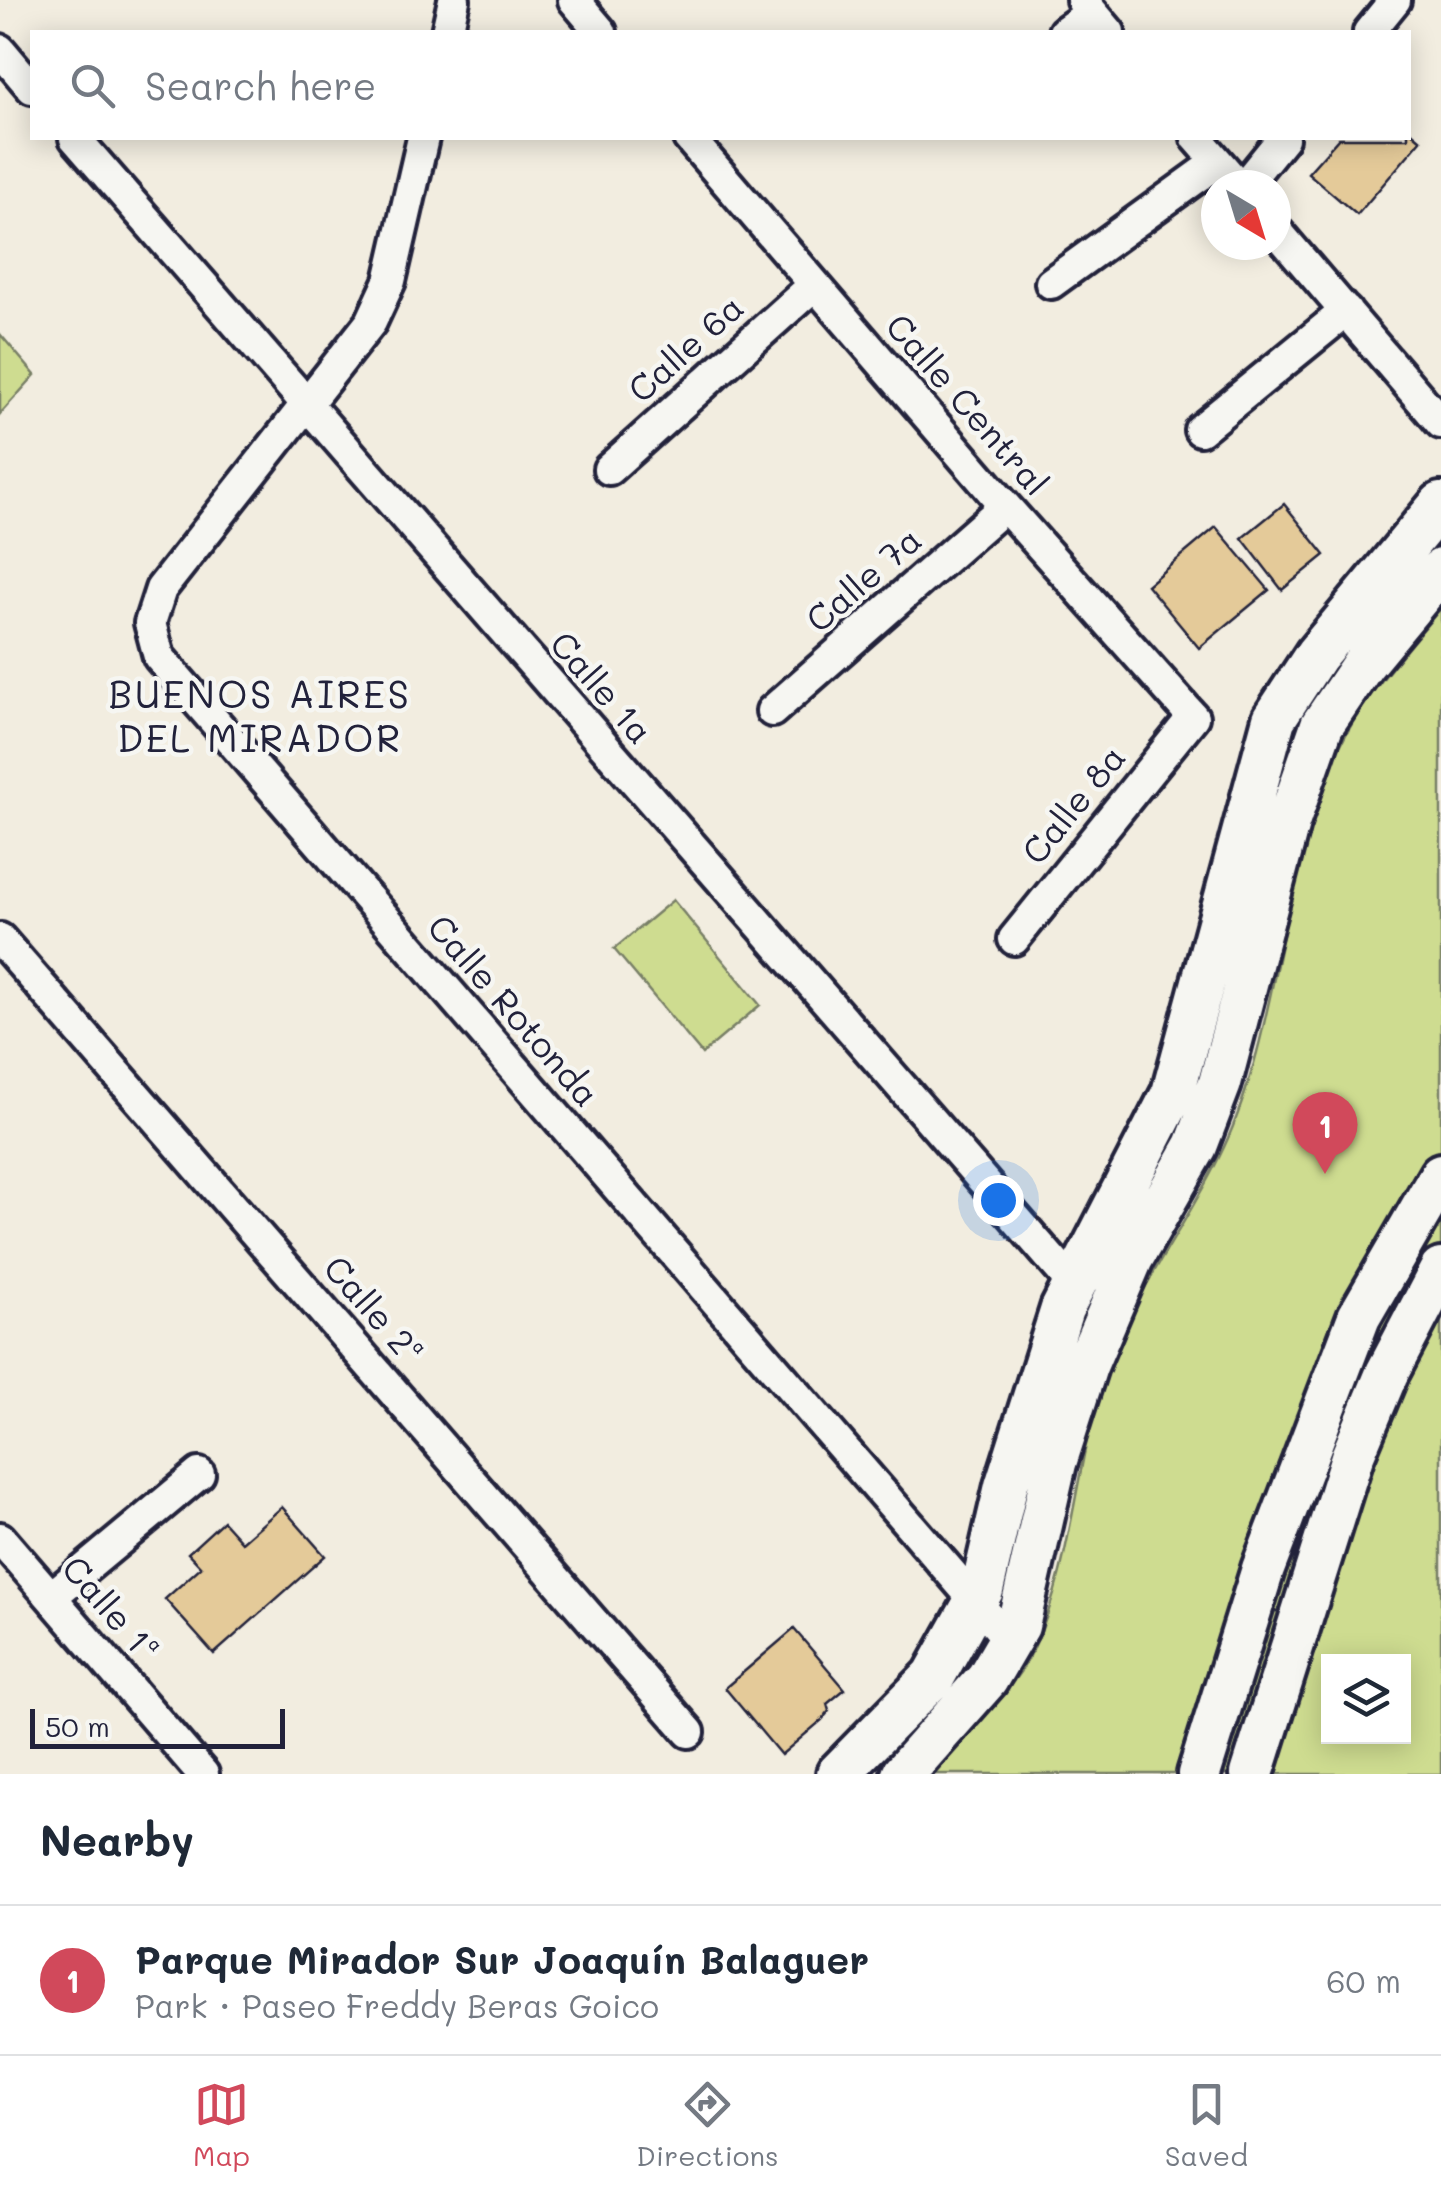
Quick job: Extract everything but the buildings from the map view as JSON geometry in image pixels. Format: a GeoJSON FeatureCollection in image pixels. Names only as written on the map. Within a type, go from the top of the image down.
{"type":"FeatureCollection","features":[{"type":"Feature","properties":{"kind":"street"},"geometry":{"type":"LineString","coordinates":[[447,30],[454,0]]}},
{"type":"Feature","properties":{"kind":"street"},"geometry":{"type":"LineString","coordinates":[[574,0],[599,30]]}},
{"type":"Feature","properties":{"kind":"street"},"geometry":{"type":"LineString","coordinates":[[1370,30],[1395,0]]}},
{"type":"Feature","properties":{"kind":"street"},"geometry":{"type":"LineString","coordinates":[[1068,30],[1094,15]]}},
{"type":"Feature","properties":{"kind":"street"},"geometry":{"type":"LineString","coordinates":[[0,50],[30,86]]}},
{"type":"Feature","properties":{"kind":"street","name":"Calle 1a"},"geometry":{"type":"LineString","coordinates":[[77,140],[306,409],[1074,1285]]}},
{"type":"Feature","properties":{"kind":"street","name":"Calle Rotonda"},"geometry":{"type":"LineString","coordinates":[[423,140],[390,281],[371,322],[161,589],[150,623],[160,657],[1010,1641]]}},
{"type":"Feature","properties":{"kind":"street","name":"Calle Central"},"geometry":{"type":"LineString","coordinates":[[691,140],[813,286],[1193,717]]}},
{"type":"Feature","properties":{"kind":"street"},"geometry":{"type":"LineString","coordinates":[[1199,140],[1227,170]]}},
{"type":"Feature","properties":{"kind":"street"},"geometry":{"type":"LineString","coordinates":[[1242,170],[1280,140]]}},
{"type":"Feature","properties":{"kind":"street"},"geometry":{"type":"LineString","coordinates":[[1051,284],[1201,196]]}},
{"type":"Feature","properties":{"kind":"street"},"geometry":{"type":"LineString","coordinates":[[1291,247],[1441,423]]}},
{"type":"Feature","properties":{"kind":"street","name":"Calle 6a"},"geometry":{"type":"LineString","coordinates":[[610,469],[813,286]]}},
{"type":"Feature","properties":{"kind":"street"},"geometry":{"type":"LineString","coordinates":[[1200,430],[1346,311]]}},
{"type":"Feature","properties":{"kind":"street"},"geometry":{"type":"LineString","coordinates":[[838,1774],[934,1676],[975,1604],[1040,1372],[1074,1285],[1173,1092],[1274,718],[1316,655],[1441,504]]}},
{"type":"Feature","properties":{"kind":"street","name":"Calle 7a"},"geometry":{"type":"LineString","coordinates":[[772,711],[1005,506]]}},
{"type":"Feature","properties":{"kind":"street"},"geometry":{"type":"LineString","coordinates":[[903,1774],[987,1679],[1010,1641],[1026,1602],[1055,1463],[1086,1366],[1132,1258],[1196,1146],[1220,1083],[1288,823],[1322,725],[1364,663],[1441,570]]}},
{"type":"Feature","properties":{"kind":"street","name":"Calle 8a"},"geometry":{"type":"LineString","coordinates":[[1014,939],[1193,717]]}},
{"type":"Feature","properties":{"kind":"street","name":"Calle 2ª"},"geometry":{"type":"LineString","coordinates":[[0,938],[689,1732]]}},
{"type":"Feature","properties":{"kind":"street"},"geometry":{"type":"LineString","coordinates":[[1199,1774],[1264,1569],[1359,1317],[1441,1175]]}},
{"type":"Feature","properties":{"kind":"street"},"geometry":{"type":"LineString","coordinates":[[1252,1774],[1352,1457],[1387,1373],[1441,1270]]}},
{"type":"Feature","properties":{"kind":"street"},"geometry":{"type":"LineString","coordinates":[[51,1598],[198,1474]]}},
{"type":"Feature","properties":{"kind":"street","name":"Calle 1ª"},"geometry":{"type":"LineString","coordinates":[[0,1538],[203,1774]]}},
{"type":"Feature","properties":{"kind":"green space"},"geometry":{"type":"Polygon","coordinates":[[[0,334],[35,375],[0,414],[0,334]]]}},
{"type":"Feature","properties":{"kind":"green space"},"geometry":{"type":"Polygon","coordinates":[[[1441,608],[1441,1774],[922,1774],[1011,1684],[1033,1650],[1047,1617],[1105,1374],[1130,1315],[1224,1147],[1259,1042],[1310,823],[1353,722],[1441,608]]]}},
{"type":"Feature","properties":{"kind":"green space"},"geometry":{"type":"Polygon","coordinates":[[[673,900],[760,1005],[702,1054],[614,949],[673,900]]]}},
{"type":"Feature","properties":{"kind":"place","name":"Parque Mirador Sur Joaquín Balaguer"},"geometry":{"type":"Point","coordinates":[1325,1174]}},
{"type":"Feature","properties":{"kind":"district","name":"BUENOS AIRES DEL MIRADOR"},"geometry":{"type":"Point","coordinates":[260,717]}}]}
